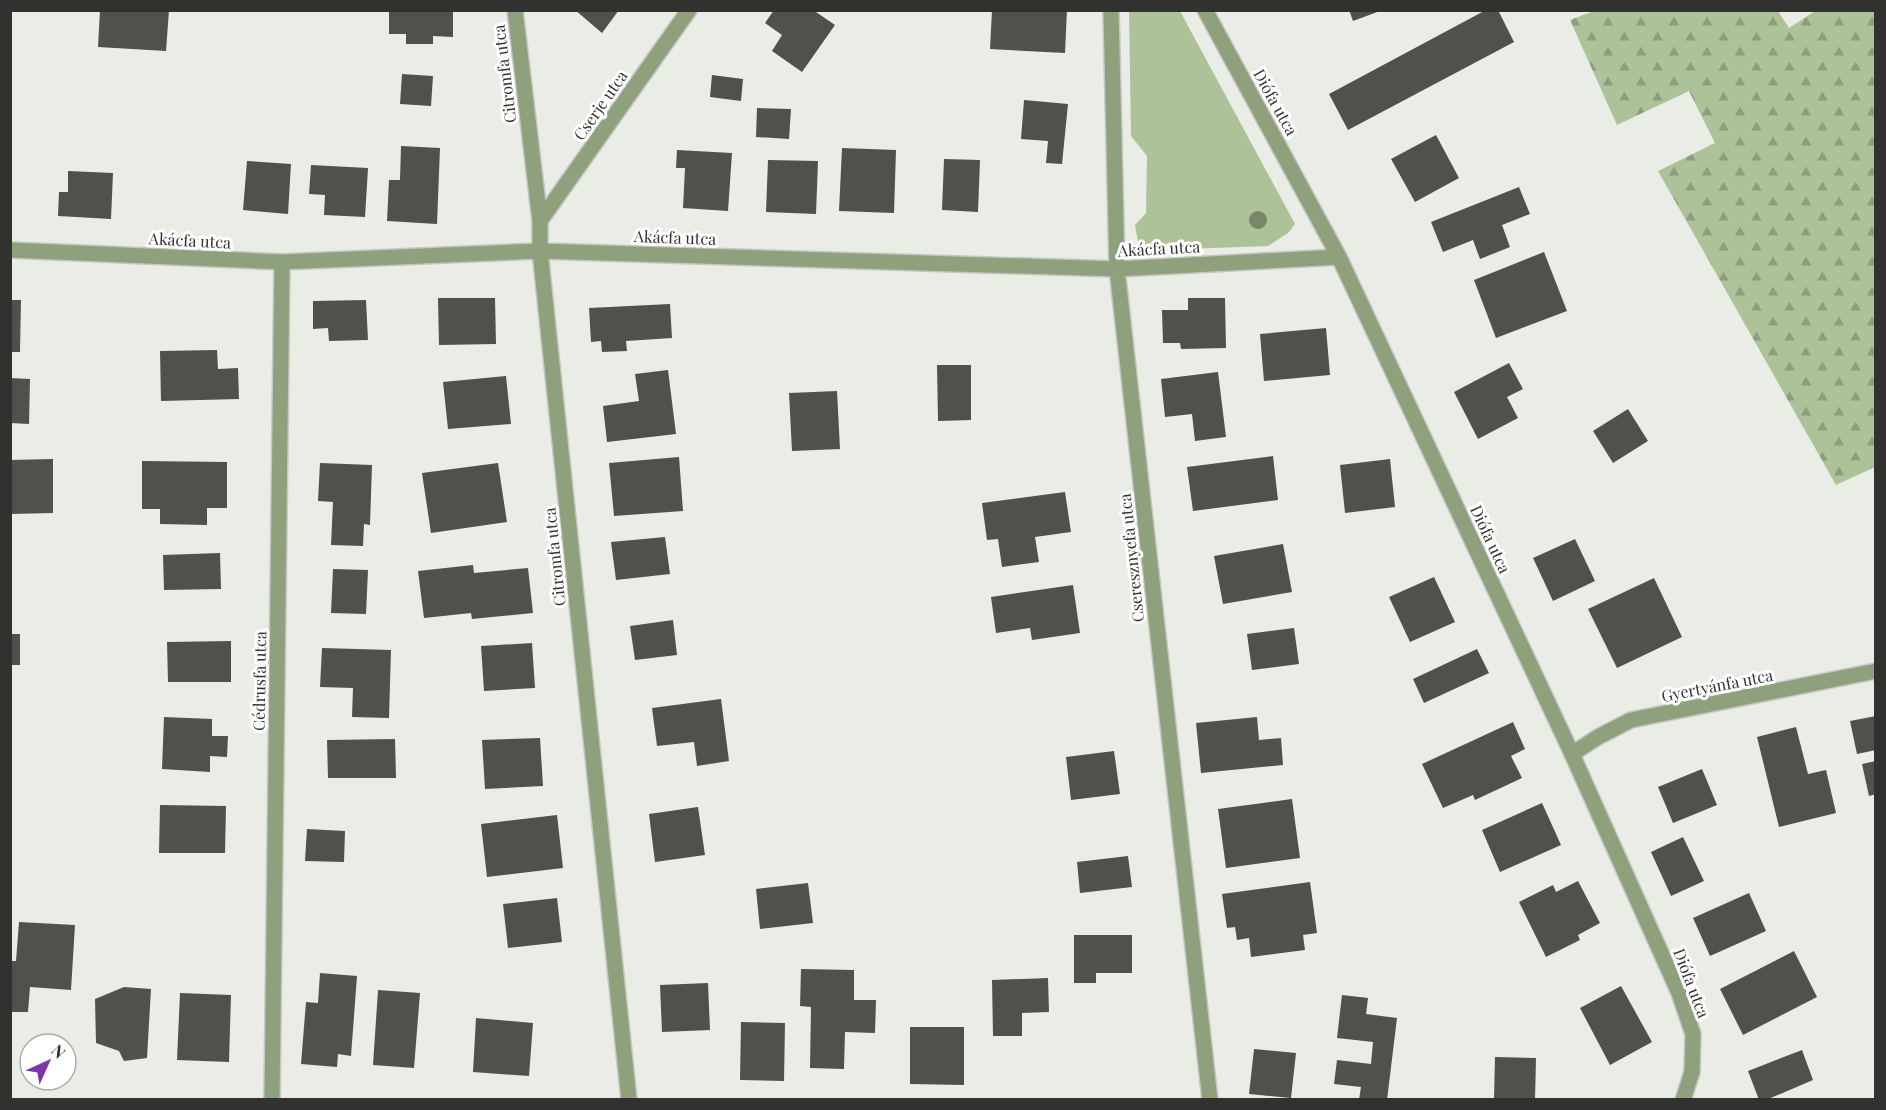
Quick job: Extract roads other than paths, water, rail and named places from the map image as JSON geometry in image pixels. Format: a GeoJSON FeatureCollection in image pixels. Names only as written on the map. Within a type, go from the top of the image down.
{"type":"FeatureCollection","features":[{"type":"Feature","properties":{"kind":"street","name":"Citromfa utca"},"geometry":{"type":"LineString","coordinates":[[514,10],[540,221],[540,251],[629,1100]]}},
{"type":"Feature","properties":{"kind":"street","name":"Cserje utca"},"geometry":{"type":"LineString","coordinates":[[540,221],[689,10]]}},
{"type":"Feature","properties":{"kind":"street","name":"Cseresznyefa utca"},"geometry":{"type":"LineString","coordinates":[[1112,10],[1117,269],[1210,1100]]}},
{"type":"Feature","properties":{"kind":"street","name":"Diófa utca"},"geometry":{"type":"LineString","coordinates":[[1205,10],[1339,257],[1572,754],[1679,993],[1693,1034],[1692,1072],[1683,1100]]}},
{"type":"Feature","properties":{"kind":"street","name":"Akácfa utca"},"geometry":{"type":"LineString","coordinates":[[10,250],[282,262],[540,251],[1117,269],[1339,257]]}},
{"type":"Feature","properties":{"kind":"street","name":"Cédrusfa utca"},"geometry":{"type":"LineString","coordinates":[[272,1100],[282,262]]}},
{"type":"Feature","properties":{"kind":"street","name":"Gyertyánfa utca"},"geometry":{"type":"LineString","coordinates":[[1572,754],[1631,720],[1875,671]]}}]}
